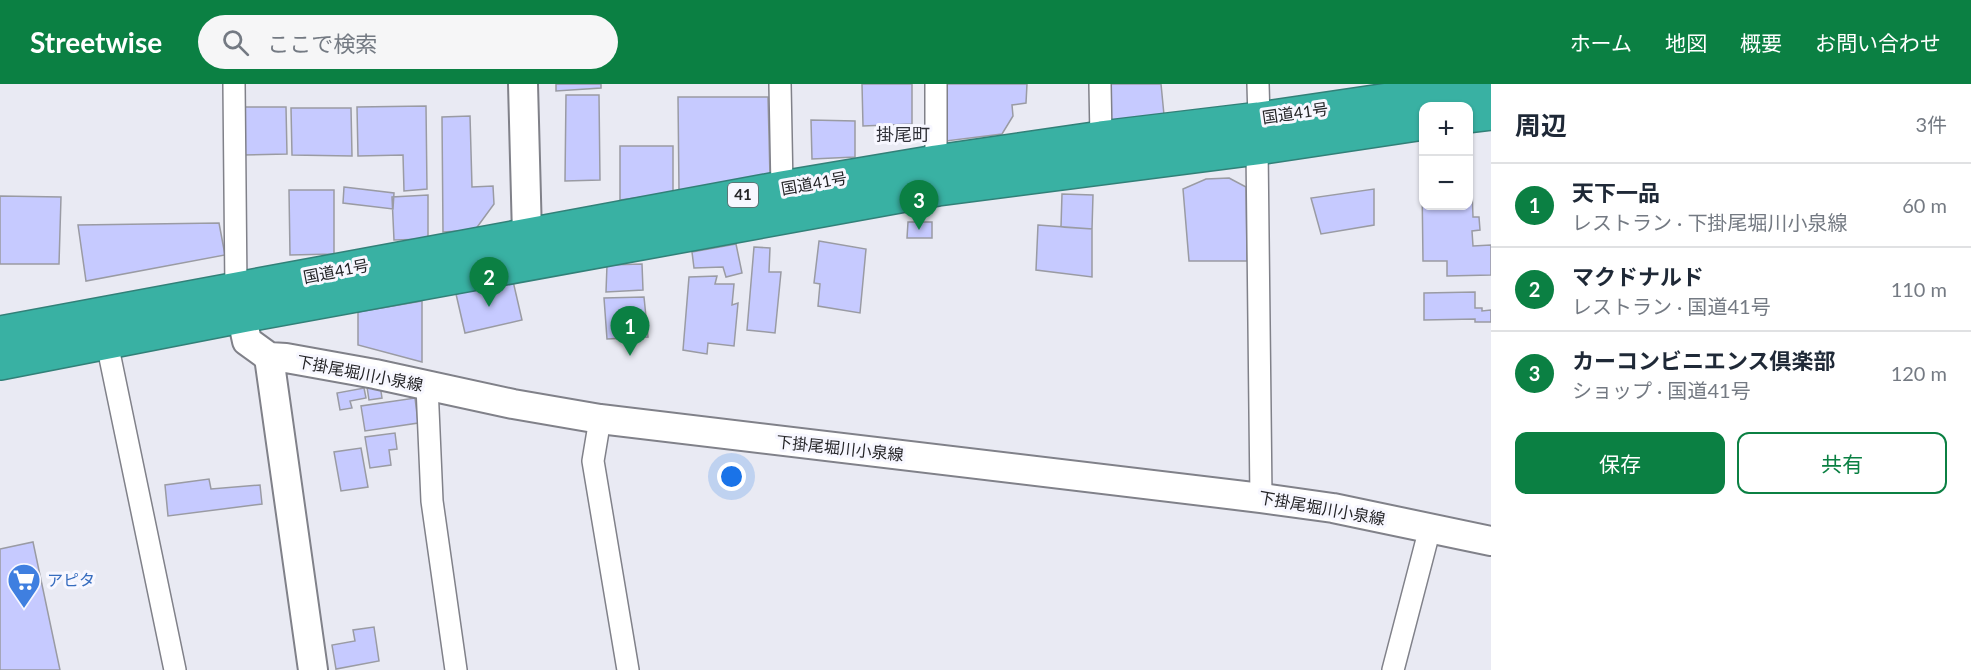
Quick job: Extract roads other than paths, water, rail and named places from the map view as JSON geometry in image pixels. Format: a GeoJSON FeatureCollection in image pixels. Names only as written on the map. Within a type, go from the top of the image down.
{"type":"FeatureCollection","features":[{"type":"Feature","properties":{"kind":"highway","name":"国道41号"},"geometry":{"type":"LineString","coordinates":[[0,333],[239,303],[529,249],[938,189],[1258,134],[1491,85]]}},
{"type":"Feature","properties":{"kind":"highway"},"geometry":{"type":"LineString","coordinates":[[1473,115],[1491,112]]}},
{"type":"Feature","properties":{"kind":"highway","name":"国道41号"},"geometry":{"type":"LineString","coordinates":[[529,249],[782,188],[936,162],[1101,138],[1258,134],[1419,123]]}},
{"type":"Feature","properties":{"kind":"highway","name":"国道41号"},"geometry":{"type":"LineString","coordinates":[[0,363],[107,343],[239,303]]}},
{"type":"Feature","properties":{"kind":"main road"},"geometry":{"type":"LineString","coordinates":[[523,84],[529,249]]}},
{"type":"Feature","properties":{"kind":"main road"},"geometry":{"type":"LineString","coordinates":[[239,303],[247,340],[268,357],[313,670]]}},
{"type":"Feature","properties":{"kind":"main road","name":"下掛尾堀川小泉線"},"geometry":{"type":"LineString","coordinates":[[268,357],[325,364],[513,404],[600,418],[1334,508],[1491,541]]}},
{"type":"Feature","properties":{"kind":"street"},"geometry":{"type":"LineString","coordinates":[[234,84],[239,303]]}},
{"type":"Feature","properties":{"kind":"street"},"geometry":{"type":"LineString","coordinates":[[780,84],[782,188]]}},
{"type":"Feature","properties":{"kind":"street"},"geometry":{"type":"LineString","coordinates":[[936,84],[936,162]]}},
{"type":"Feature","properties":{"kind":"street"},"geometry":{"type":"LineString","coordinates":[[1100,84],[1101,138]]}},
{"type":"Feature","properties":{"kind":"street"},"geometry":{"type":"LineString","coordinates":[[1258,84],[1261,498]]}},
{"type":"Feature","properties":{"kind":"street"},"geometry":{"type":"LineString","coordinates":[[107,343],[175,670]]}},
{"type":"Feature","properties":{"kind":"street"},"geometry":{"type":"LineString","coordinates":[[427,386],[432,501],[456,670]]}},
{"type":"Feature","properties":{"kind":"street"},"geometry":{"type":"LineString","coordinates":[[600,418],[593,461],[628,670]]}},
{"type":"Feature","properties":{"kind":"street"},"geometry":{"type":"LineString","coordinates":[[1393,670],[1430,528]]}},
{"type":"Feature","properties":{"kind":"place","name":"カーコンビニエンス倶楽部"},"geometry":{"type":"Point","coordinates":[919,230]}},
{"type":"Feature","properties":{"kind":"place","name":"マクドナルド"},"geometry":{"type":"Point","coordinates":[489,307]}},
{"type":"Feature","properties":{"kind":"place","name":"天下一品"},"geometry":{"type":"Point","coordinates":[630,356]}},
{"type":"Feature","properties":{"kind":"place","name":"アピタ"},"geometry":{"type":"Point","coordinates":[24,609]}},
{"type":"Feature","properties":{"kind":"district","name":"掛尾町"},"geometry":{"type":"Point","coordinates":[903,135]}}]}
